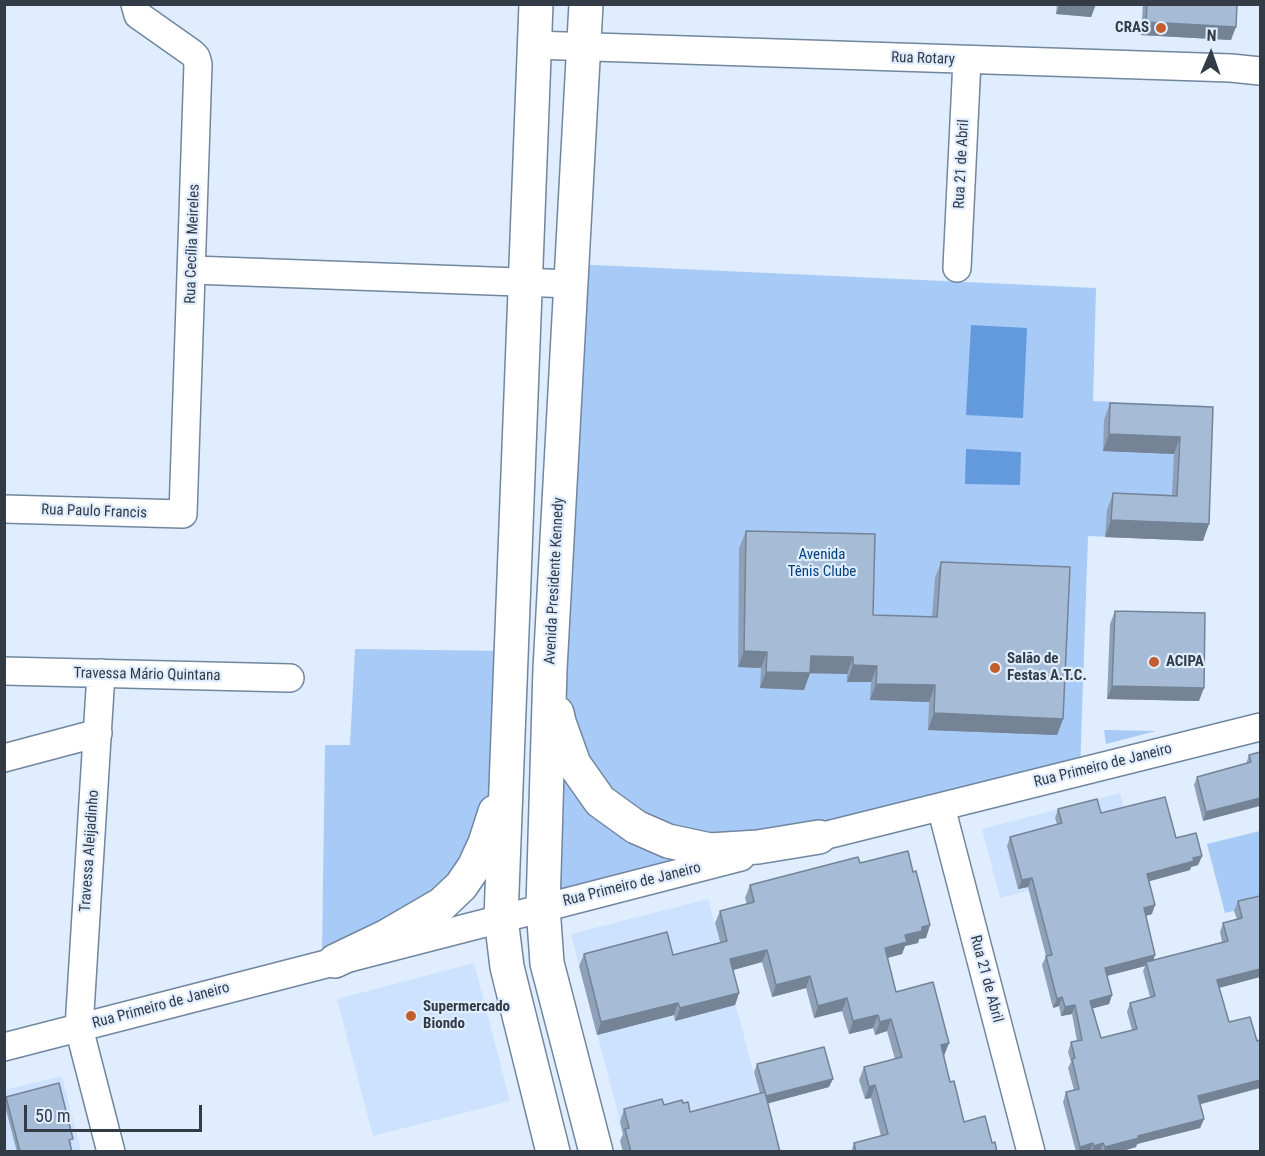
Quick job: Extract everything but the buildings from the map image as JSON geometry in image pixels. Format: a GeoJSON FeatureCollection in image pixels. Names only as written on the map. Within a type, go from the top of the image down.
{"type":"FeatureCollection","features":[{"type":"Feature","properties":{"kind":"main road"},"geometry":{"type":"LineString","coordinates":[[536,4],[501,918],[507,967],[553,1152]]}},
{"type":"Feature","properties":{"kind":"main road","name":"Avenida Presidente Kennedy"},"geometry":{"type":"LineString","coordinates":[[586,4],[550,669],[543,907],[547,963],[596,1152]]}},
{"type":"Feature","properties":{"kind":"main road"},"geometry":{"type":"LineString","coordinates":[[550,669],[559,722],[574,764],[600,801],[636,827],[668,841],[710,850],[758,847],[819,837]]}},
{"type":"Feature","properties":{"kind":"main road"},"geometry":{"type":"LineString","coordinates":[[335,961],[387,936],[442,904],[461,886],[474,867],[494,818],[510,695]]}},
{"type":"Feature","properties":{"kind":"street","name":"Rua Cecília Meireles"},"geometry":{"type":"LineString","coordinates":[[135,4],[138,15],[192,53],[198,64],[193,270],[183,514]]}},
{"type":"Feature","properties":{"kind":"street","name":"Rua Rotary"},"geometry":{"type":"LineString","coordinates":[[534,45],[1231,68],[1260,72]]}},
{"type":"Feature","properties":{"kind":"street","name":"Rua 21 de Abril"},"geometry":{"type":"LineString","coordinates":[[957,268],[967,60]]}},
{"type":"Feature","properties":{"kind":"street"},"geometry":{"type":"LineString","coordinates":[[193,270],[572,284]]}},
{"type":"Feature","properties":{"kind":"street","name":"Rua Paulo Francis"},"geometry":{"type":"LineString","coordinates":[[4,509],[183,514]]}},
{"type":"Feature","properties":{"kind":"street","name":"Travessa Mário Quintana"},"geometry":{"type":"LineString","coordinates":[[4,671],[290,678]]}},
{"type":"Feature","properties":{"kind":"street","name":"Travessa Aleijadinho"},"geometry":{"type":"LineString","coordinates":[[101,673],[79,1028],[111,1152]]}},
{"type":"Feature","properties":{"kind":"street","name":"Rua Primeiro de Janeiro"},"geometry":{"type":"LineString","coordinates":[[4,1047],[543,907],[1260,727]]}},
{"type":"Feature","properties":{"kind":"street"},"geometry":{"type":"LineString","coordinates":[[4,758],[98,733]]}},
{"type":"Feature","properties":{"kind":"street","name":"Rua 21 de Abril"},"geometry":{"type":"LineString","coordinates":[[941,807],[1032,1152]]}},
{"type":"Feature","properties":{"kind":"shaded area"},"geometry":{"type":"Polygon","coordinates":[[[971,325],[1027,328],[1023,418],[966,415],[971,325]]]}},
{"type":"Feature","properties":{"kind":"shaded area"},"geometry":{"type":"Polygon","coordinates":[[[966,449],[1021,452],[1020,485],[965,484],[966,449]]]}},
{"type":"Feature","properties":{"kind":"shaded area"},"geometry":{"type":"Polygon","coordinates":[[[1120,793],[1138,862],[1000,898],[982,829],[1120,793]]]}},
{"type":"Feature","properties":{"kind":"shaded area"},"geometry":{"type":"Polygon","coordinates":[[[708,899],[762,1105],[625,1140],[571,934],[708,899]]]}},
{"type":"Feature","properties":{"kind":"shaded area"},"geometry":{"type":"Polygon","coordinates":[[[474,963],[510,1101],[373,1136],[337,999],[474,963]]]}},
{"type":"Feature","properties":{"kind":"shaded area"},"geometry":{"type":"Polygon","coordinates":[[[62,1076],[81,1151],[5,1151],[4,1090],[62,1076]]]}},
{"type":"Feature","properties":{"kind":"green space","name":"Avenida Tênis Clube"},"geometry":{"type":"Polygon","coordinates":[[[572,264],[1096,288],[1093,401],[1209,406],[1203,541],[1088,536],[1080,772],[758,847],[636,827],[559,722],[572,264]]]}},
{"type":"Feature","properties":{"kind":"green space"},"geometry":{"type":"Polygon","coordinates":[[[355,649],[505,651],[501,723],[487,816],[455,877],[322,956],[325,745],[350,745],[355,649]]]}},
{"type":"Feature","properties":{"kind":"green space"},"geometry":{"type":"Polygon","coordinates":[[[1104,730],[1156,731],[1106,744],[1104,730]]]}},
{"type":"Feature","properties":{"kind":"green space"},"geometry":{"type":"Polygon","coordinates":[[[556,742],[580,786],[705,860],[552,899],[556,742]]]}},
{"type":"Feature","properties":{"kind":"green space"},"geometry":{"type":"Polygon","coordinates":[[[1260,831],[1260,904],[1225,913],[1207,844],[1260,831]]]}},
{"type":"Feature","properties":{"kind":"place","name":"CRAS"},"geometry":{"type":"Point","coordinates":[1161,28]}},
{"type":"Feature","properties":{"kind":"place","name":"ACIPA"},"geometry":{"type":"Point","coordinates":[1154,662]}},
{"type":"Feature","properties":{"kind":"place","name":"Salão de Festas A.T.C."},"geometry":{"type":"Point","coordinates":[995,668]}},
{"type":"Feature","properties":{"kind":"place","name":"Supermercado Biondo"},"geometry":{"type":"Point","coordinates":[411,1016]}}]}
